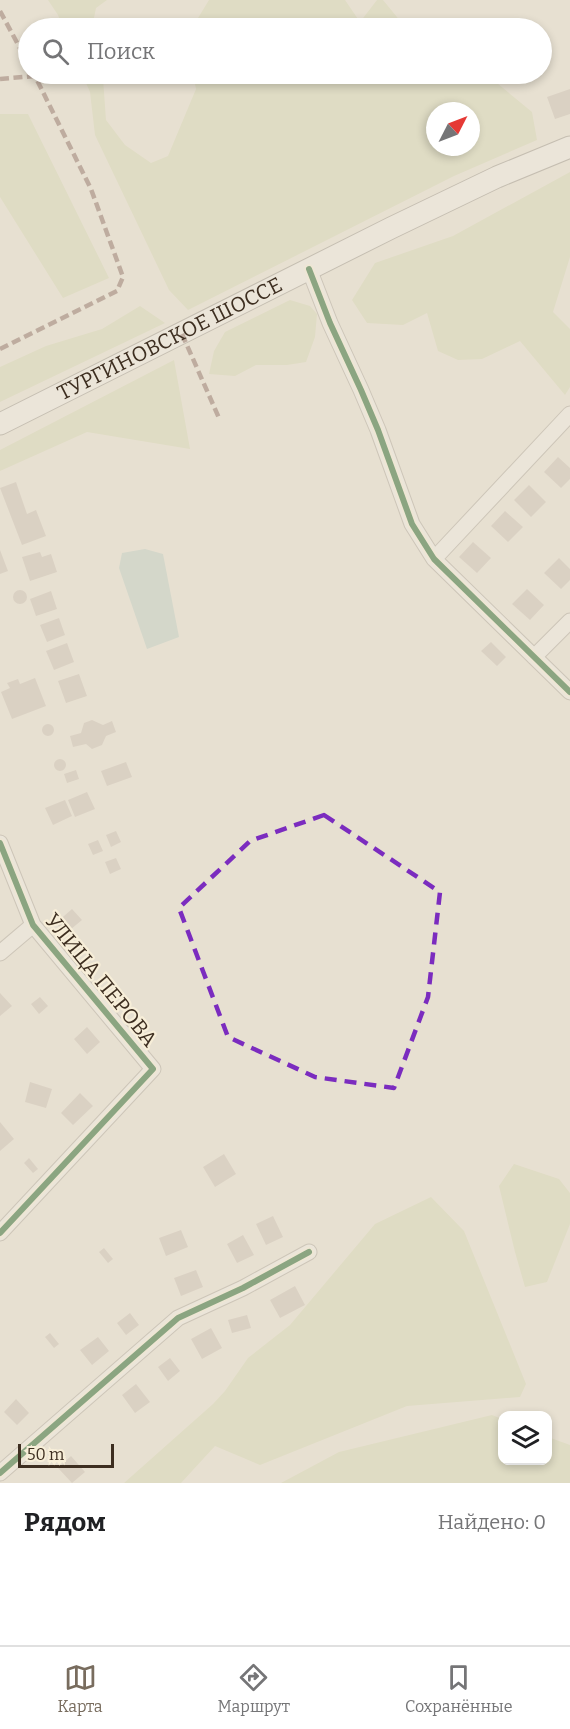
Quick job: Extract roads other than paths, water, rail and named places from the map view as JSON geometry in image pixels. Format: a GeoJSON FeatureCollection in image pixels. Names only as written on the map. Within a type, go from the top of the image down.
{"type":"FeatureCollection","features":[{"type":"Feature","properties":{"kind":"main road","name":"ТУРГИНОВСКОЕ ШОССЕ"},"geometry":{"type":"LineString","coordinates":[[0,424],[497,177],[570,147]]}},
{"type":"Feature","properties":{"kind":"street"},"geometry":{"type":"LineString","coordinates":[[309,269],[330,323],[378,430],[412,524],[434,559],[570,692]]}},
{"type":"Feature","properties":{"kind":"street"},"geometry":{"type":"LineString","coordinates":[[434,559],[570,414]]}},
{"type":"Feature","properties":{"kind":"street"},"geometry":{"type":"LineString","coordinates":[[534,657],[570,621]]}},
{"type":"Feature","properties":{"kind":"street","name":"УЛИЦА ПЕРОВА"},"geometry":{"type":"LineString","coordinates":[[0,843],[33,925],[153,1069],[0,1233]]}},
{"type":"Feature","properties":{"kind":"street"},"geometry":{"type":"LineString","coordinates":[[0,953],[33,925]]}},
{"type":"Feature","properties":{"kind":"street"},"geometry":{"type":"LineString","coordinates":[[0,1473],[178,1318],[243,1288],[309,1252]]}}]}
